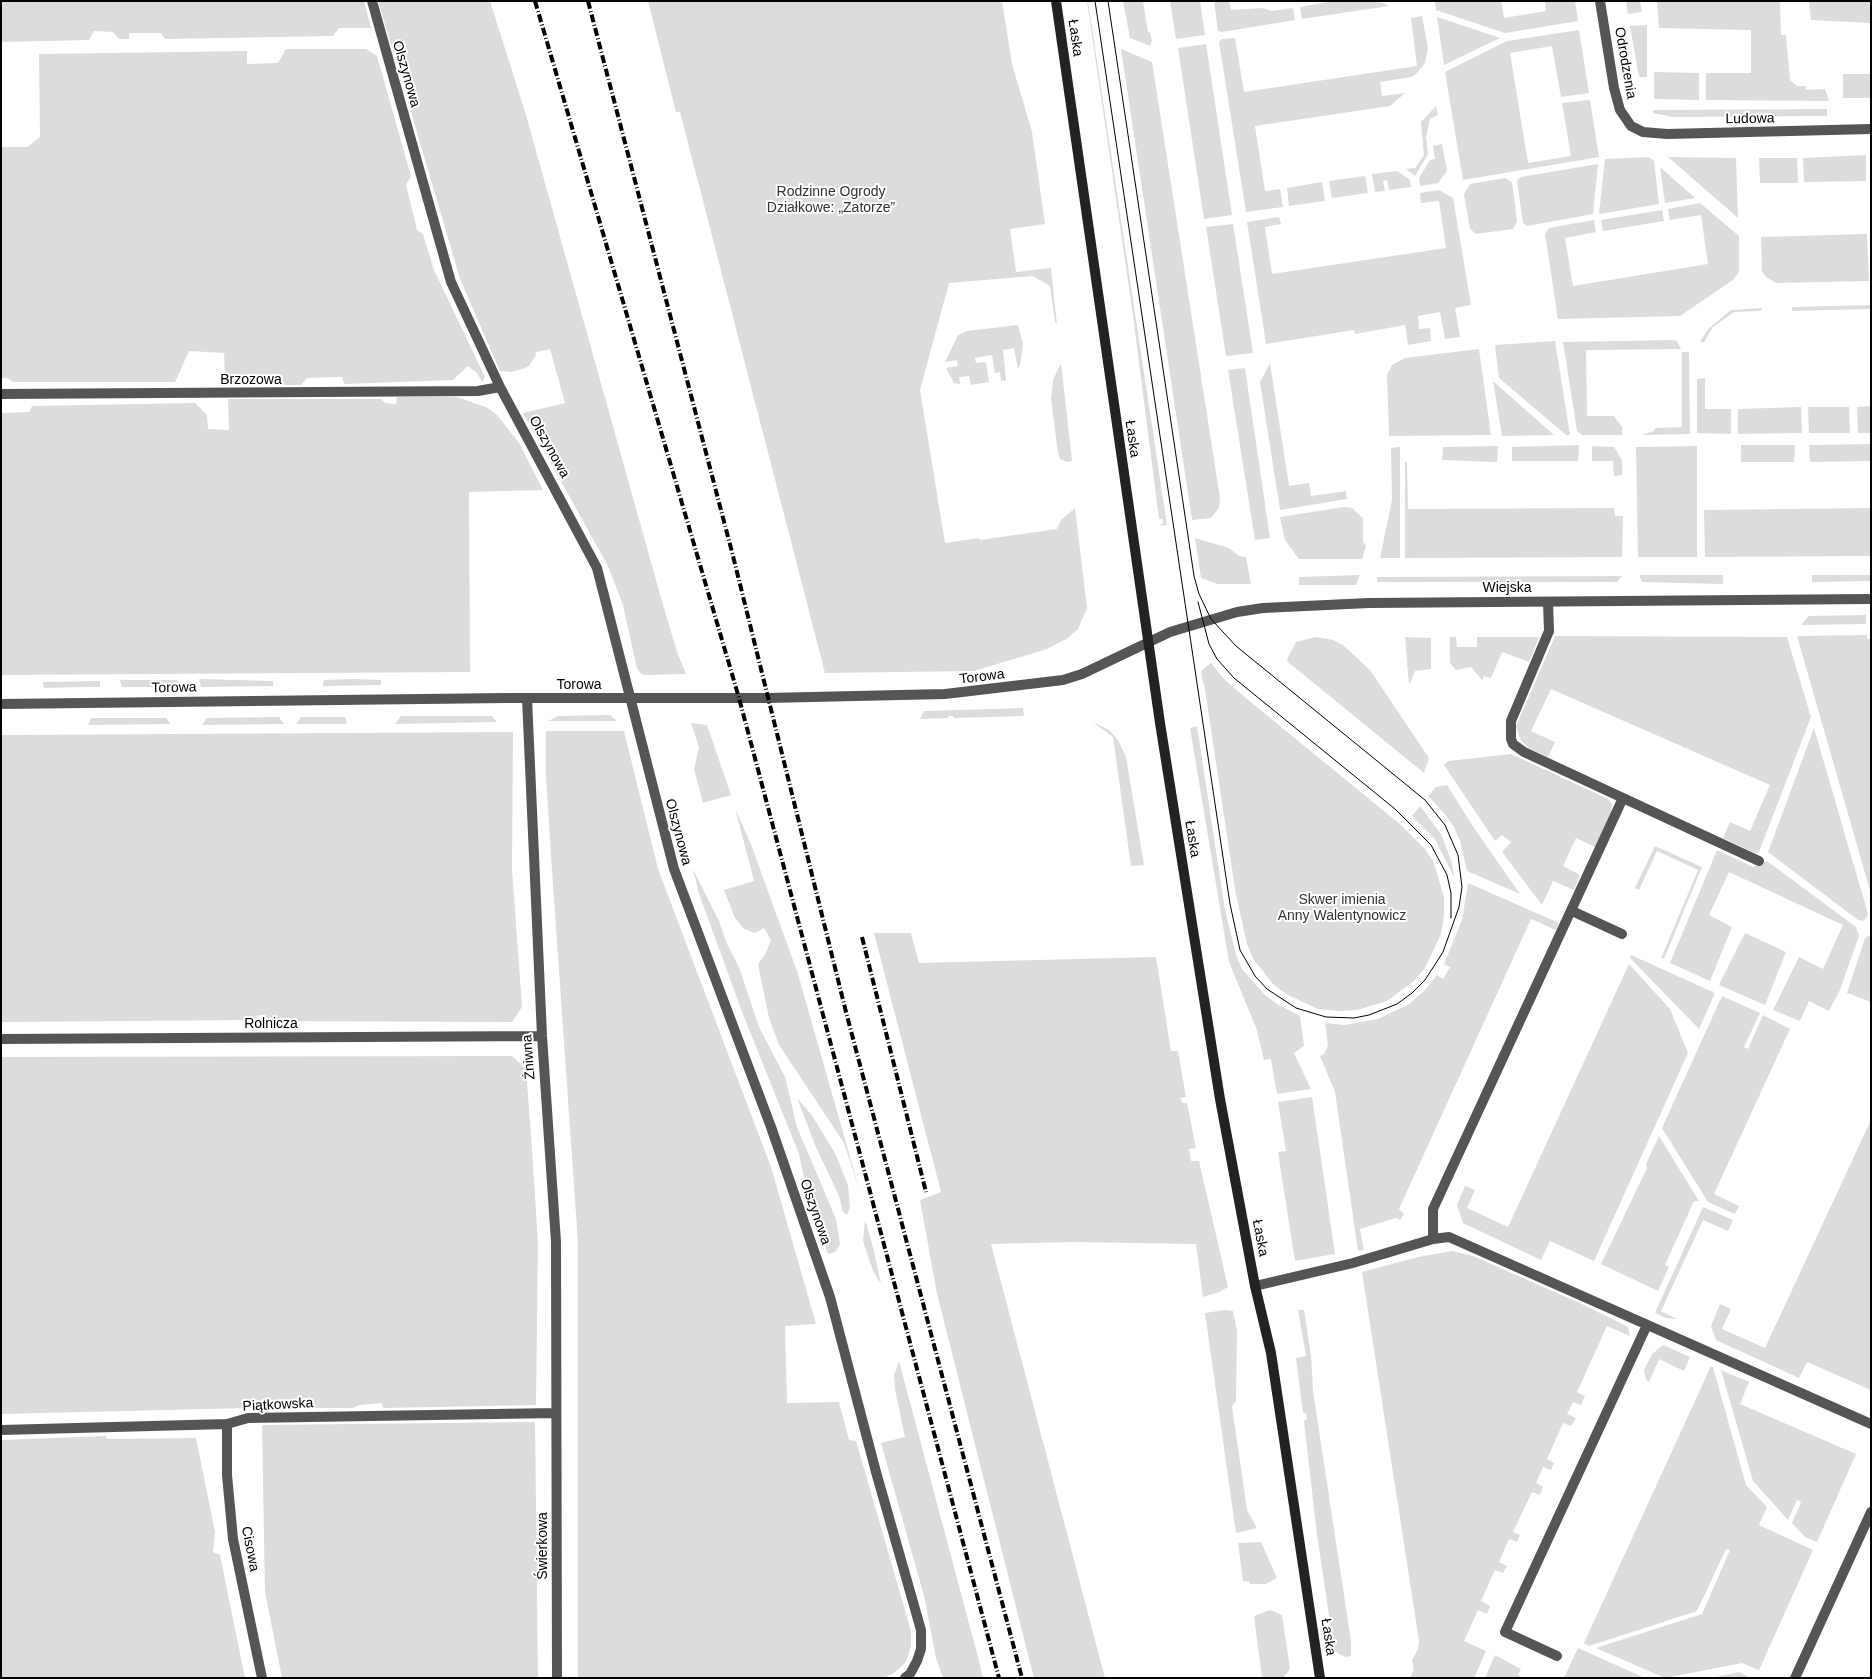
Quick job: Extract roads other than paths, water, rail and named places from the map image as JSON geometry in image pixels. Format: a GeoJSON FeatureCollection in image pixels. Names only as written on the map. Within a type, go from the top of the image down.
{"type":"FeatureCollection","features":[{"type":"Feature","properties":{"kind":"main road","name":"Łaska"},"geometry":{"type":"LineString","coordinates":[[1056,1],[1148,642],[1220,1100],[1255,1286],[1272,1363],[1320,1678]]}},
{"type":"Feature","properties":{"kind":"street","name":"Olszynowa"},"geometry":{"type":"LineString","coordinates":[[372,1],[451,282],[500,387],[597,568],[674,869],[771,1127],[830,1297],[855,1385],[876,1472],[922,1630],[921,1649],[917,1662],[910,1674],[905,1678]]}},
{"type":"Feature","properties":{"kind":"street","name":"Odrodzenia"},"geometry":{"type":"LineString","coordinates":[[1600,1],[1614,88],[1620,110],[1632,126]]}},
{"type":"Feature","properties":{"kind":"street","name":"Ludowa"},"geometry":{"type":"LineString","coordinates":[[1632,126],[1643,132],[1668,134],[1871,129]]}},
{"type":"Feature","properties":{"kind":"street","name":"Brzozowa"},"geometry":{"type":"LineString","coordinates":[[1,394],[478,391],[500,387]]}},
{"type":"Feature","properties":{"kind":"street","name":"Wiejska"},"geometry":{"type":"LineString","coordinates":[[1148,642],[1189,626],[1228,614],[1281,606],[1369,603],[1871,599]]}},
{"type":"Feature","properties":{"kind":"street"},"geometry":{"type":"LineString","coordinates":[[1548,602],[1549,631],[1511,721],[1510,739],[1513,744],[1524,752],[1759,861]]}},
{"type":"Feature","properties":{"kind":"street","name":"Torowa"},"geometry":{"type":"LineString","coordinates":[[1,704],[527,698],[818,698],[974,692],[1074,677],[1148,642]]}},
{"type":"Feature","properties":{"kind":"street","name":"Żniwna"},"geometry":{"type":"LineString","coordinates":[[527,698],[542,1036],[556,1242],[556,1413]]}},
{"type":"Feature","properties":{"kind":"street"},"geometry":{"type":"LineString","coordinates":[[1433,1239],[1433,1209],[1572,912],[1623,798]]}},
{"type":"Feature","properties":{"kind":"street"},"geometry":{"type":"LineString","coordinates":[[1572,912],[1622,934]]}},
{"type":"Feature","properties":{"kind":"street","name":"Rolnicza"},"geometry":{"type":"LineString","coordinates":[[1,1040],[542,1036]]}},
{"type":"Feature","properties":{"kind":"street"},"geometry":{"type":"LineString","coordinates":[[1255,1286],[1353,1264],[1433,1239],[1450,1237],[1871,1424]]}},
{"type":"Feature","properties":{"kind":"street"},"geometry":{"type":"LineString","coordinates":[[1557,1656],[1505,1632],[1647,1325]]}},
{"type":"Feature","properties":{"kind":"street","name":"Piątkowska"},"geometry":{"type":"LineString","coordinates":[[1,1430],[227,1424],[248,1418],[556,1413]]}},
{"type":"Feature","properties":{"kind":"street","name":"Świerkowa"},"geometry":{"type":"LineString","coordinates":[[556,1413],[557,1678]]}},
{"type":"Feature","properties":{"kind":"street","name":"Cisowa"},"geometry":{"type":"LineString","coordinates":[[227,1424],[227,1475],[234,1539],[262,1678]]}},
{"type":"Feature","properties":{"kind":"street"},"geometry":{"type":"LineString","coordinates":[[1795,1678],[1871,1512]]}},
{"type":"Feature","properties":{"kind":"tram line"},"geometry":{"type":"LineString","coordinates":[[1095,1],[1230,904],[1240,950],[1255,976],[1267,989],[1296,1008],[1326,1017],[1354,1018],[1369,1015],[1397,1004],[1412,993],[1425,980],[1443,952],[1459,907],[1462,887],[1458,855],[1445,825],[1425,800],[1236,646],[1211,619],[1199,594],[1194,576],[1108,1]]}},
{"type":"Feature","properties":{"kind":"tram line"},"geometry":{"type":"LineString","coordinates":[[1198,602],[1209,644],[1217,659],[1234,678],[1395,809],[1431,845],[1447,875],[1451,893],[1451,918]]}},
{"type":"Feature","properties":{"kind":"railway"},"geometry":{"type":"LineString","coordinates":[[535,1],[739,698],[999,1678]]}},
{"type":"Feature","properties":{"kind":"railway"},"geometry":{"type":"LineString","coordinates":[[588,1],[733,556],[846,1012],[1022,1678]]}},
{"type":"Feature","properties":{"kind":"railway"},"geometry":{"type":"LineString","coordinates":[[862,937],[926,1192]]}},
{"type":"Feature","properties":{"kind":"park label","name":"Rodzinne Ogrody Działkowe: „Zatorze”"},"geometry":{"type":"Point","coordinates":[831,200]}},
{"type":"Feature","properties":{"kind":"park label","name":"Skwer imienia Anny Walentynowicz"},"geometry":{"type":"Point","coordinates":[1342,908]}}]}
